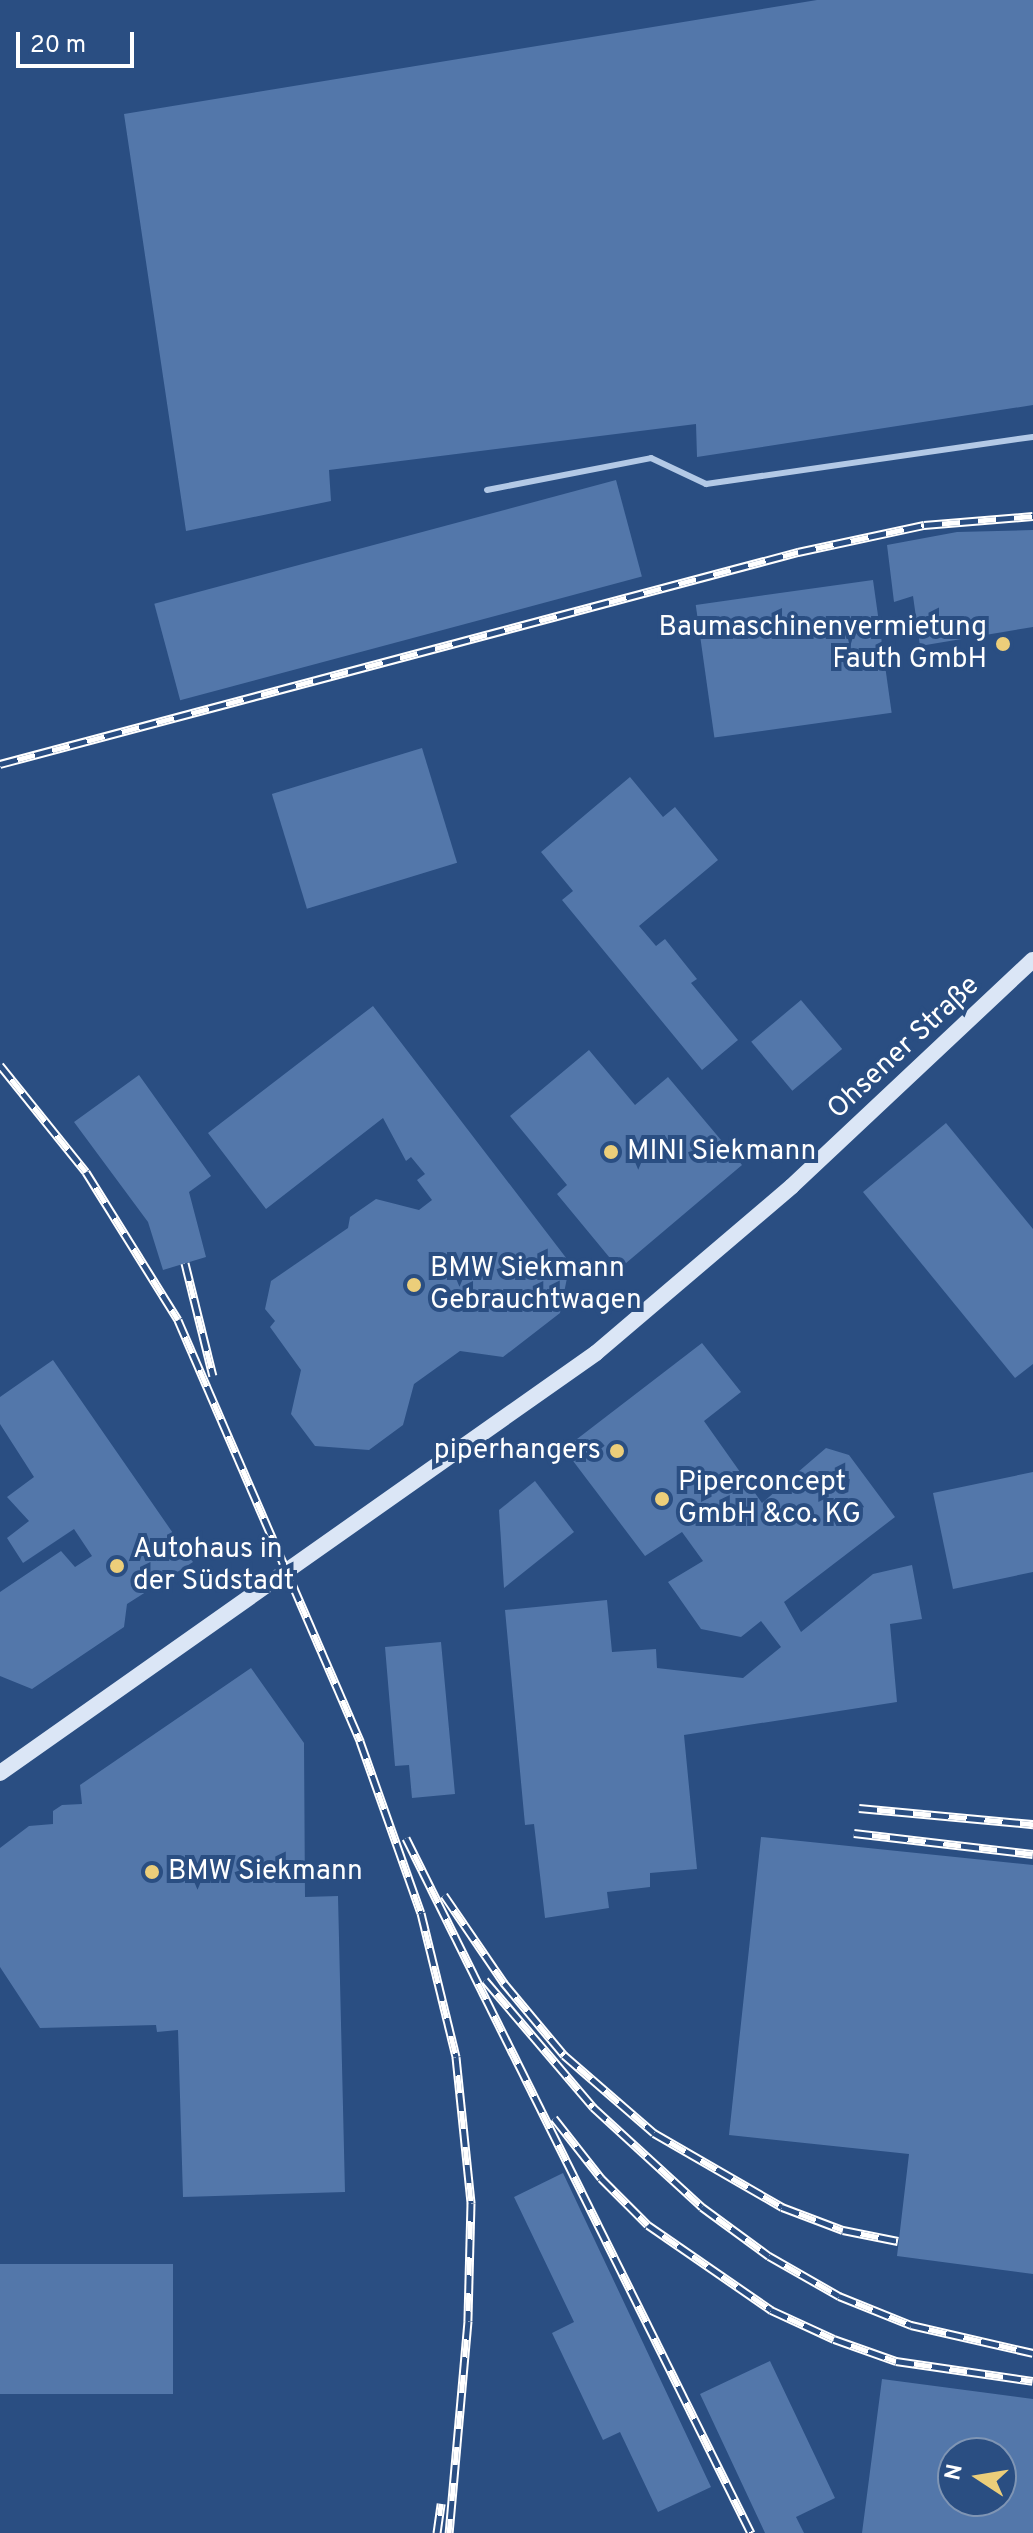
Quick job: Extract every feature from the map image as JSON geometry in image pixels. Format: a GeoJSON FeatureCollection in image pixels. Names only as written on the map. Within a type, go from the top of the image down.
{"type":"FeatureCollection","features":[{"type":"Feature","properties":{"kind":"main road","name":"Ohsener Straße"},"geometry":{"type":"LineString","coordinates":[[0,1773],[596,1353],[792,1186],[1033,960]]}},
{"type":"Feature","properties":{"kind":"lane"},"geometry":{"type":"LineString","coordinates":[[487,490],[651,458],[706,484],[1033,437]]}},
{"type":"Feature","properties":{"kind":"building"},"geometry":{"type":"Polygon","coordinates":[[[817,0],[1033,0],[1033,405],[697,457],[696,424],[329,470],[331,501],[186,531],[124,114],[817,0]]]}},
{"type":"Feature","properties":{"kind":"building"},"geometry":{"type":"Polygon","coordinates":[[[616,480],[642,577],[180,700],[154,604],[616,480]]]}},
{"type":"Feature","properties":{"kind":"building"},"geometry":{"type":"Polygon","coordinates":[[[1033,530],[1033,627],[920,646],[913,596],[894,602],[887,545],[957,532],[1033,530]]]}},
{"type":"Feature","properties":{"kind":"building"},"geometry":{"type":"Polygon","coordinates":[[[873,580],[892,713],[714,738],[696,605],[873,580]]]}},
{"type":"Feature","properties":{"kind":"building"},"geometry":{"type":"Polygon","coordinates":[[[422,748],[457,863],[307,909],[272,794],[422,748]]]}},
{"type":"Feature","properties":{"kind":"building"},"geometry":{"type":"Polygon","coordinates":[[[630,777],[663,817],[675,807],[718,860],[639,926],[656,946],[665,939],[697,979],[691,983],[738,1040],[702,1070],[562,900],[573,891],[541,852],[630,777]]]}},
{"type":"Feature","properties":{"kind":"building"},"geometry":{"type":"Polygon","coordinates":[[[801,1000],[842,1049],[792,1091],[751,1042],[801,1000]]]}},
{"type":"Feature","properties":{"kind":"building"},"geometry":{"type":"Polygon","coordinates":[[[373,1006],[570,1263],[560,1313],[503,1357],[460,1351],[414,1384],[403,1425],[369,1450],[315,1446],[291,1414],[301,1370],[270,1327],[275,1321],[265,1309],[271,1281],[348,1228],[350,1217],[376,1199],[419,1210],[432,1200],[417,1180],[425,1174],[411,1157],[406,1161],[383,1118],[266,1209],[208,1133],[373,1006]]]}},
{"type":"Feature","properties":{"kind":"building"},"geometry":{"type":"Polygon","coordinates":[[[589,1050],[635,1105],[668,1077],[742,1165],[619,1269],[557,1194],[567,1185],[510,1116],[589,1050]]]}},
{"type":"Feature","properties":{"kind":"building"},"geometry":{"type":"Polygon","coordinates":[[[139,1075],[211,1176],[189,1192],[206,1257],[163,1270],[148,1222],[74,1122],[139,1075]]]}},
{"type":"Feature","properties":{"kind":"building"},"geometry":{"type":"Polygon","coordinates":[[[946,1123],[1033,1229],[1033,1364],[1015,1378],[863,1192],[946,1123]]]}},
{"type":"Feature","properties":{"kind":"building"},"geometry":{"type":"Polygon","coordinates":[[[702,1343],[741,1392],[704,1421],[762,1503],[826,1448],[849,1455],[895,1517],[784,1602],[801,1632],[873,1574],[912,1565],[922,1619],[890,1624],[897,1702],[684,1735],[697,1869],[650,1873],[650,1887],[607,1892],[609,1908],[545,1918],[534,1824],[525,1825],[505,1610],[607,1600],[612,1652],[656,1649],[657,1668],[743,1678],[781,1647],[761,1621],[741,1637],[701,1629],[668,1582],[703,1561],[682,1532],[645,1556],[564,1449],[702,1343]]]}},
{"type":"Feature","properties":{"kind":"building"},"geometry":{"type":"Polygon","coordinates":[[[53,1360],[193,1562],[127,1604],[124,1627],[32,1689],[0,1676],[0,1592],[61,1551],[75,1567],[92,1556],[74,1529],[23,1563],[7,1538],[29,1521],[7,1497],[34,1477],[0,1424],[0,1397],[53,1360]]]}},
{"type":"Feature","properties":{"kind":"building"},"geometry":{"type":"Polygon","coordinates":[[[1033,1472],[1033,1572],[953,1589],[933,1493],[1033,1472]]]}},
{"type":"Feature","properties":{"kind":"building"},"geometry":{"type":"Polygon","coordinates":[[[535,1481],[574,1532],[504,1588],[499,1510],[535,1481]]]}},
{"type":"Feature","properties":{"kind":"building"},"geometry":{"type":"Polygon","coordinates":[[[441,1642],[455,1794],[412,1798],[409,1765],[395,1766],[385,1647],[441,1642]]]}},
{"type":"Feature","properties":{"kind":"building","name":"BMW Siekmann"},"geometry":{"type":"Polygon","coordinates":[[[251,1668],[304,1743],[305,1897],[338,1896],[345,2192],[183,2197],[178,2030],[157,2032],[156,2025],[40,2028],[0,1967],[0,1848],[29,1826],[53,1824],[53,1811],[62,1805],[82,1804],[80,1785],[251,1668]]]}},
{"type":"Feature","properties":{"kind":"building"},"geometry":{"type":"Polygon","coordinates":[[[761,1837],[1033,1865],[1033,2274],[897,2256],[909,2154],[729,2135],[761,1837]]]}},
{"type":"Feature","properties":{"kind":"building"},"geometry":{"type":"Polygon","coordinates":[[[563,2173],[711,2487],[658,2512],[620,2432],[603,2440],[552,2333],[574,2322],[514,2197],[563,2173]]]}},
{"type":"Feature","properties":{"kind":"building"},"geometry":{"type":"Polygon","coordinates":[[[0,2264],[173,2264],[173,2394],[0,2394],[0,2264]]]}},
{"type":"Feature","properties":{"kind":"building"},"geometry":{"type":"Polygon","coordinates":[[[770,2361],[835,2498],[796,2517],[804,2533],[765,2533],[700,2394],[770,2361]]]}},
{"type":"Feature","properties":{"kind":"building"},"geometry":{"type":"Polygon","coordinates":[[[882,2379],[1033,2399],[1033,2533],[862,2533],[882,2379]]]}},
{"type":"Feature","properties":{"kind":"railway"},"geometry":{"type":"LineString","coordinates":[[0,764],[798,552],[924,525],[1033,516]]}},
{"type":"Feature","properties":{"kind":"railway"},"geometry":{"type":"LineString","coordinates":[[0,1065],[86,1172],[178,1320],[360,1741],[421,1913],[456,2057],[471,2203],[468,2321],[449,2533]]}},
{"type":"Feature","properties":{"kind":"railway"},"geometry":{"type":"LineString","coordinates":[[185,1263],[213,1376]]}},
{"type":"Feature","properties":{"kind":"railway"},"geometry":{"type":"LineString","coordinates":[[859,1808],[1033,1824]]}},
{"type":"Feature","properties":{"kind":"railway"},"geometry":{"type":"LineString","coordinates":[[854,1833],[1033,1854]]}},
{"type":"Feature","properties":{"kind":"railway"},"geometry":{"type":"LineString","coordinates":[[406,1838],[751,2533]]}},
{"type":"Feature","properties":{"kind":"railway"},"geometry":{"type":"LineString","coordinates":[[444,1895],[504,1983],[564,2055],[654,2133],[782,2207],[843,2230],[898,2241]]}},
{"type":"Feature","properties":{"kind":"railway"},"geometry":{"type":"LineString","coordinates":[[485,1980],[593,2107],[702,2207],[769,2256],[839,2296],[911,2325],[1033,2353]]}},
{"type":"Feature","properties":{"kind":"railway"},"geometry":{"type":"LineString","coordinates":[[554,2118],[601,2178],[648,2225],[771,2310],[834,2339],[896,2361],[1033,2381]]}},
{"type":"Feature","properties":{"kind":"railway"},"geometry":{"type":"LineString","coordinates":[[437,2533],[441,2503]]}},
{"type":"Feature","properties":{"kind":"place","name":"Baumaschinenvermietung Fauth GmbH"},"geometry":{"type":"Point","coordinates":[1003,644]}},
{"type":"Feature","properties":{"kind":"place","name":"MINI Siekmann"},"geometry":{"type":"Point","coordinates":[611,1152]}},
{"type":"Feature","properties":{"kind":"place","name":"BMW Siekmann Gebrauchtwagen"},"geometry":{"type":"Point","coordinates":[414,1285]}},
{"type":"Feature","properties":{"kind":"place","name":"piperhangers"},"geometry":{"type":"Point","coordinates":[617,1451]}},
{"type":"Feature","properties":{"kind":"place","name":"Piperconcept GmbH &co. KG"},"geometry":{"type":"Point","coordinates":[662,1499]}},
{"type":"Feature","properties":{"kind":"place","name":"Autohaus in der Südstadt"},"geometry":{"type":"Point","coordinates":[117,1566]}},
{"type":"Feature","properties":{"kind":"place","name":"BMW Siekmann"},"geometry":{"type":"Point","coordinates":[152,1872]}}]}
